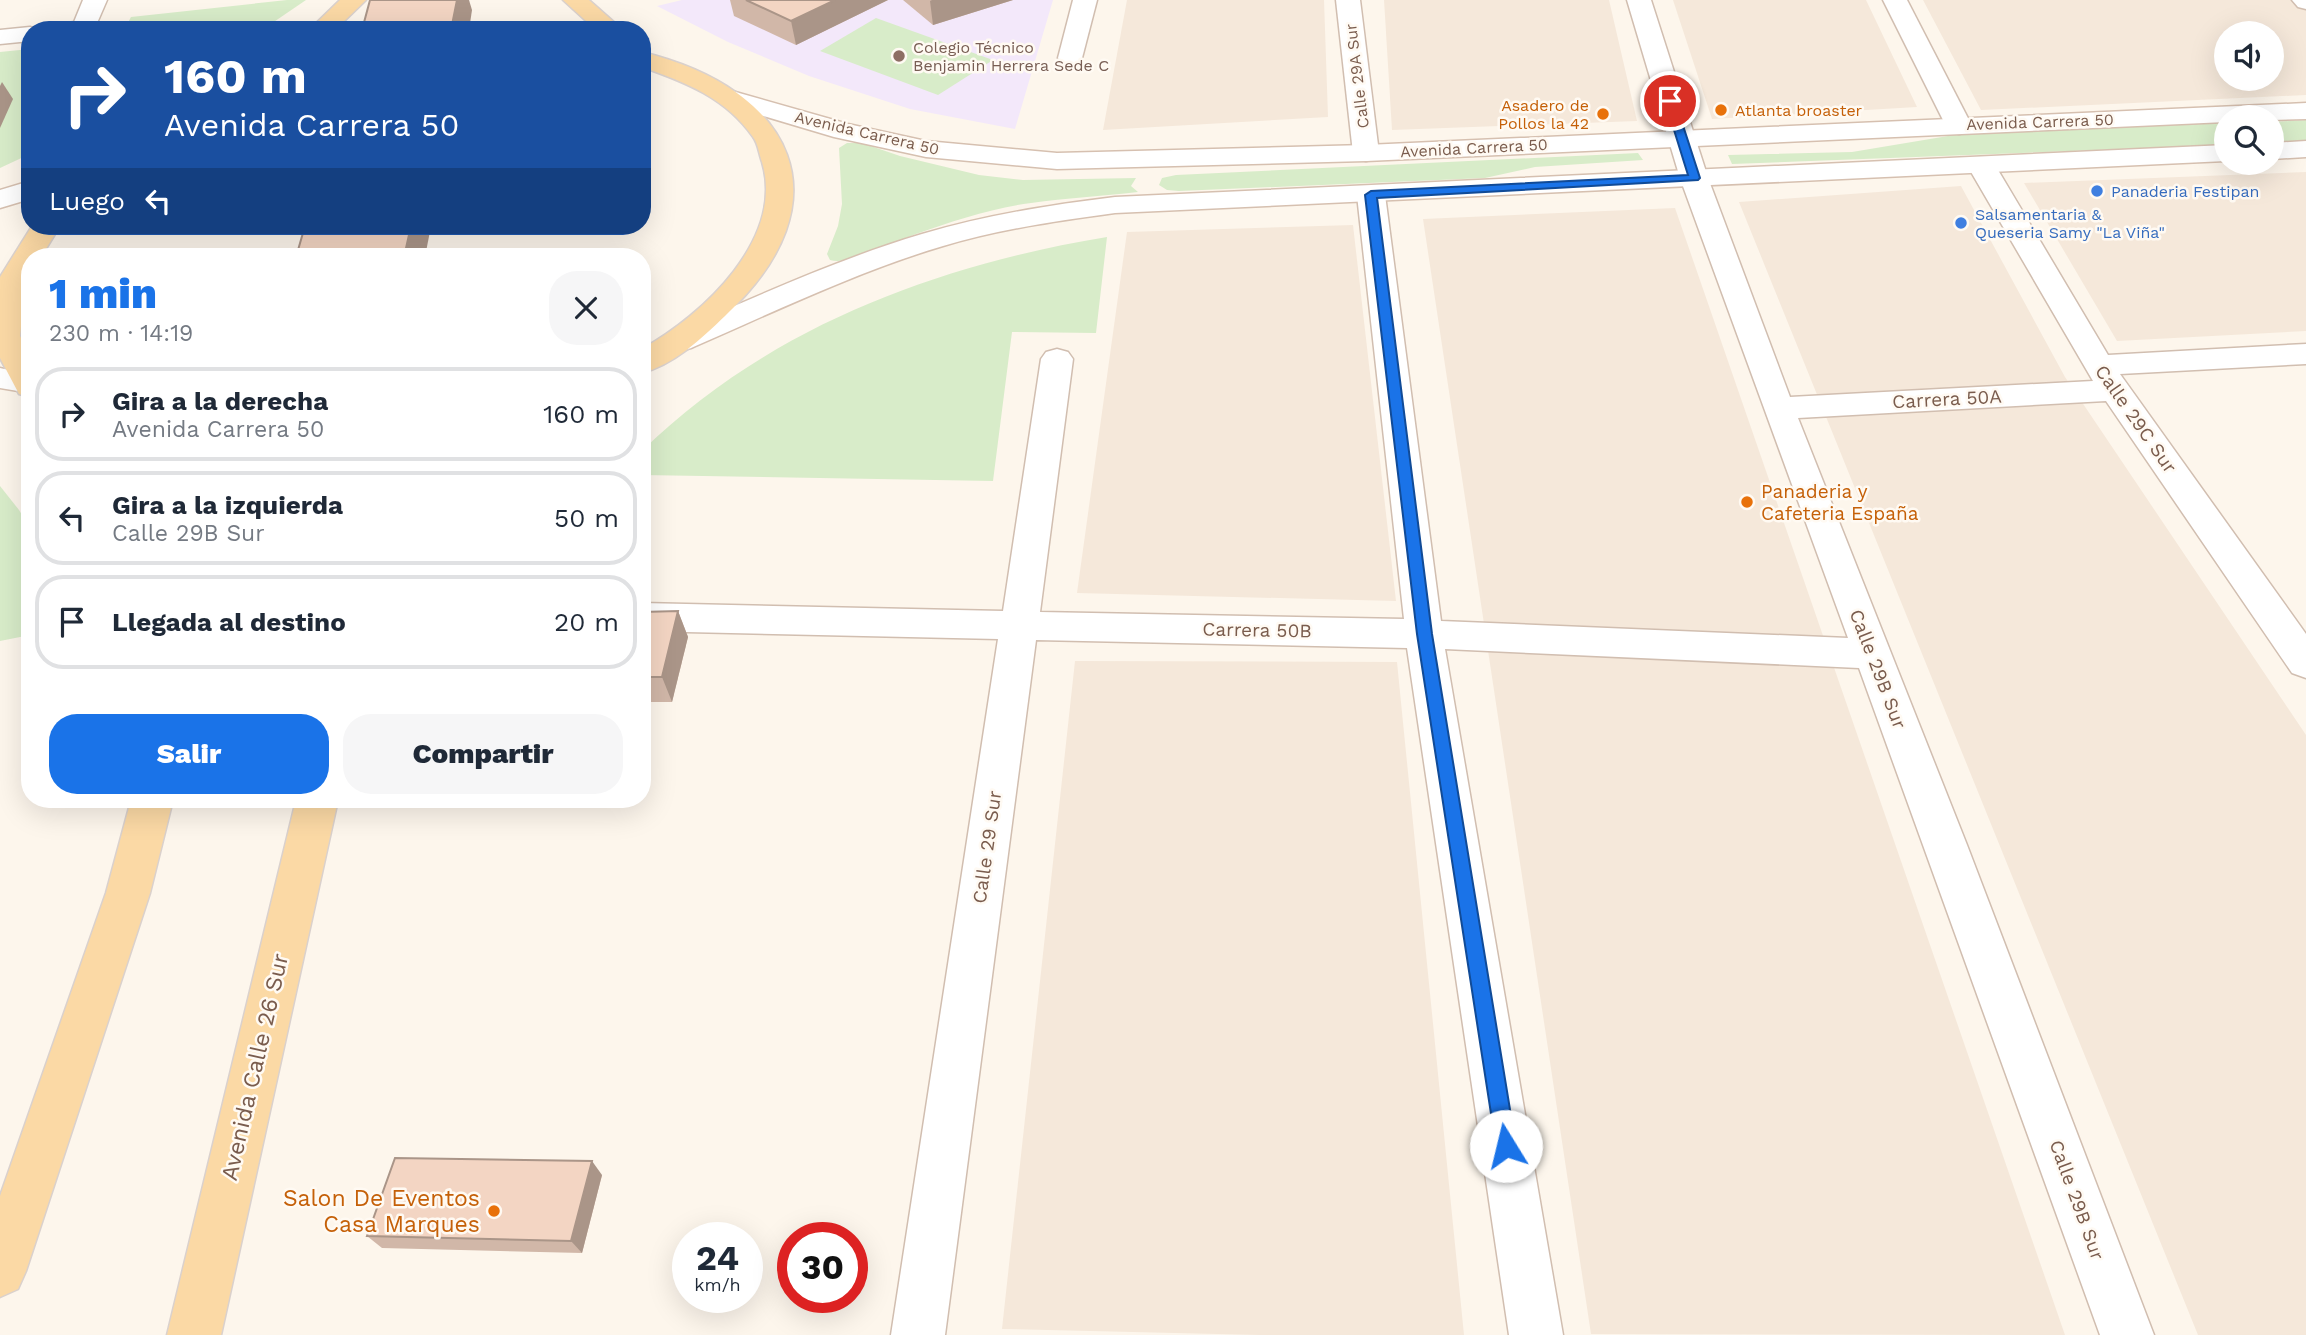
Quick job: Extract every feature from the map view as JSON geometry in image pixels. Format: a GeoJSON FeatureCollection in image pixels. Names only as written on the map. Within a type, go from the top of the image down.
{"type":"FeatureCollection","features":[{"type":"Feature","properties":{"kind":"main road"},"geometry":{"type":"LineString","coordinates":[[331,21],[354,0]]}},
{"type":"Feature","properties":{"kind":"main road"},"geometry":{"type":"LineString","coordinates":[[575,0],[600,21]]}},
{"type":"Feature","properties":{"kind":"main road"},"geometry":{"type":"LineString","coordinates":[[651,60],[695,77],[732,99],[767,135],[782,180],[774,231],[740,286],[680,341],[651,358]]}},
{"type":"Feature","properties":{"kind":"main road"},"geometry":{"type":"LineString","coordinates":[[19,383],[5,336],[11,284],[21,267]]}},
{"type":"Feature","properties":{"kind":"main road"},"geometry":{"type":"LineString","coordinates":[[0,1271],[128,893],[150,808]]}},
{"type":"Feature","properties":{"kind":"main road","name":"Avenida Calle 26 Sur"},"geometry":{"type":"LineString","coordinates":[[194,1335],[315,808]]}},
{"type":"Feature","properties":{"kind":"street"},"geometry":{"type":"LineString","coordinates":[[80,21],[95,0]]}},
{"type":"Feature","properties":{"kind":"street"},"geometry":{"type":"LineString","coordinates":[[1070,58],[1085,0]]}},
{"type":"Feature","properties":{"kind":"street","name":"Calle 29A Sur"},"geometry":{"type":"LineString","coordinates":[[1348,0],[1366,153]]}},
{"type":"Feature","properties":{"kind":"street","name":"Calle 29B Sur"},"geometry":{"type":"LineString","coordinates":[[1639,0],[1694,178],[1778,408],[1951,858],[2127,1335]]}},
{"type":"Feature","properties":{"kind":"street"},"geometry":{"type":"LineString","coordinates":[[1895,0],[1959,126]]}},
{"type":"Feature","properties":{"kind":"street"},"geometry":{"type":"LineString","coordinates":[[0,37],[21,35]]}},
{"type":"Feature","properties":{"kind":"street","name":"Avenida Carrera 50"},"geometry":{"type":"LineString","coordinates":[[732,99],[843,131],[926,149],[1057,161],[1366,153],[2306,111]]}},
{"type":"Feature","properties":{"kind":"street"},"geometry":{"type":"LineString","coordinates":[[2284,150],[2306,149]]}},
{"type":"Feature","properties":{"kind":"street"},"geometry":{"type":"LineString","coordinates":[[680,341],[867,262],[932,240],[1052,213],[1115,205],[2214,154]]}},
{"type":"Feature","properties":{"kind":"street","name":"Calle 29C Sur"},"geometry":{"type":"LineString","coordinates":[[1982,165],[2107,377],[2306,663]]}},
{"type":"Feature","properties":{"kind":"street"},"geometry":{"type":"LineString","coordinates":[[0,200],[21,192]]}},
{"type":"Feature","properties":{"kind":"street"},"geometry":{"type":"LineString","coordinates":[[1371,195],[1424,634],[1536,1335]]}},
{"type":"Feature","properties":{"kind":"street","name":"Carrera 50A"},"geometry":{"type":"LineString","coordinates":[[1778,408],[2107,377],[2306,354]]}},
{"type":"Feature","properties":{"kind":"street","name":"Calle 29 Sur"},"geometry":{"type":"LineString","coordinates":[[918,1335],[1057,359]]}},
{"type":"Feature","properties":{"kind":"street","name":"Carrera 50B"},"geometry":{"type":"LineString","coordinates":[[651,617],[1424,634],[1872,654]]}},
{"type":"Feature","properties":{"kind":"shaded area","name":"Colegio Técnico Benjamin Herrera Sede C"},"geometry":{"type":"Polygon","coordinates":[[[682,0],[1053,0],[1015,129],[910,109],[809,76],[728,42],[657,6],[682,0]]]}},
{"type":"Feature","properties":{"kind":"shaded area"},"geometry":{"type":"Polygon","coordinates":[[[1127,0],[1324,0],[1328,117],[1103,130],[1127,0]]]}},
{"type":"Feature","properties":{"kind":"shaded area"},"geometry":{"type":"Polygon","coordinates":[[[1384,0],[1609,0],[1637,121],[1392,130],[1384,0]]]}},
{"type":"Feature","properties":{"kind":"shaded area"},"geometry":{"type":"Polygon","coordinates":[[[1673,0],[1866,0],[1917,107],[1712,119],[1673,0]]]}},
{"type":"Feature","properties":{"kind":"shaded area"},"geometry":{"type":"Polygon","coordinates":[[[1923,0],[2306,0],[2306,95],[1981,110],[1923,0]]]}},
{"type":"Feature","properties":{"kind":"shaded area"},"geometry":{"type":"Polygon","coordinates":[[[2306,172],[2306,331],[2117,341],[2024,183],[2284,175],[2284,173],[2306,172]]]}},
{"type":"Feature","properties":{"kind":"shaded area"},"geometry":{"type":"Polygon","coordinates":[[[1961,186],[2065,377],[2306,735],[2306,1335],[2198,1335],[1739,202],[1961,186]]]}},
{"type":"Feature","properties":{"kind":"shaded area"},"geometry":{"type":"Polygon","coordinates":[[[1675,208],[2065,1335],[1591,1334],[1423,219],[1675,208]]]}},
{"type":"Feature","properties":{"kind":"shaded area"},"geometry":{"type":"Polygon","coordinates":[[[1353,225],[1396,601],[1077,593],[1127,232],[1353,225]]]}},
{"type":"Feature","properties":{"kind":"shaded area"},"geometry":{"type":"Polygon","coordinates":[[[1075,661],[1397,662],[1464,1335],[1260,1335],[1002,1329],[1075,661]]]}},
{"type":"Feature","properties":{"kind":"green space"},"geometry":{"type":"Polygon","coordinates":[[[306,0],[275,21],[129,21],[131,17],[306,0]]]}},
{"type":"Feature","properties":{"kind":"green space"},"geometry":{"type":"Polygon","coordinates":[[[876,18],[993,60],[938,95],[820,51],[876,18]]]}},
{"type":"Feature","properties":{"kind":"green space"},"geometry":{"type":"Polygon","coordinates":[[[21,50],[21,158],[0,168],[0,52],[21,50]]]}},
{"type":"Feature","properties":{"kind":"green space"},"geometry":{"type":"Polygon","coordinates":[[[2306,120],[2306,142],[2284,143],[2284,121],[2306,120]]]}},
{"type":"Feature","properties":{"kind":"green space"},"geometry":{"type":"Polygon","coordinates":[[[2214,123],[2214,145],[1732,164],[1728,155],[1852,152],[1960,134],[2214,123]]]}},
{"type":"Feature","properties":{"kind":"green space"},"geometry":{"type":"Polygon","coordinates":[[[847,143],[862,143],[900,156],[979,175],[1023,180],[1136,178],[1131,186],[1138,192],[1002,208],[930,229],[861,256],[839,261],[830,260],[827,254],[838,226],[842,204],[839,148],[847,143]]]}},
{"type":"Feature","properties":{"kind":"green space"},"geometry":{"type":"Polygon","coordinates":[[[1638,153],[1643,160],[1535,167],[1485,178],[1179,191],[1167,190],[1159,185],[1162,178],[1176,175],[1638,153]]]}},
{"type":"Feature","properties":{"kind":"green space"},"geometry":{"type":"Polygon","coordinates":[[[1107,237],[1096,333],[1012,332],[993,481],[651,475],[651,443],[691,408],[743,370],[799,337],[858,308],[918,285],[1043,249],[1107,237]]]}},
{"type":"Feature","properties":{"kind":"green space"},"geometry":{"type":"Polygon","coordinates":[[[0,486],[21,513],[21,637],[0,641],[0,486]]]}},
{"type":"Feature","properties":{"kind":"building"},"geometry":{"type":"Polygon","coordinates":[[[370,0],[457,0],[453,21],[364,21],[370,0]]]}},
{"type":"Feature","properties":{"kind":"building"},"geometry":{"type":"Polygon","coordinates":[[[746,0],[835,0],[791,21],[746,0]]]}},
{"type":"Feature","properties":{"kind":"building"},"geometry":{"type":"Polygon","coordinates":[[[302,235],[409,235],[406,248],[299,248],[302,235]]]}},
{"type":"Feature","properties":{"kind":"building"},"geometry":{"type":"Polygon","coordinates":[[[678,611],[662,677],[651,677],[651,612],[678,611]]]}},
{"type":"Feature","properties":{"kind":"building","name":"Salon De Eventos Casa Marques"},"geometry":{"type":"Polygon","coordinates":[[[395,1158],[592,1161],[571,1241],[367,1236],[395,1158]]]}},
{"type":"Feature","properties":{"kind":"place","name":"Colegio Técnico Benjamin Herrera Sede C"},"geometry":{"type":"Point","coordinates":[899,56]}},
{"type":"Feature","properties":{"kind":"place","name":"Atlanta broaster"},"geometry":{"type":"Point","coordinates":[1721,110]}},
{"type":"Feature","properties":{"kind":"place","name":"Asadero de Pollos la 42"},"geometry":{"type":"Point","coordinates":[1603,114]}},
{"type":"Feature","properties":{"kind":"place","name":"Panaderia Festipan"},"geometry":{"type":"Point","coordinates":[2097,191]}},
{"type":"Feature","properties":{"kind":"place","name":"Salsamentaria & Queseria Samy \"La Viña\""},"geometry":{"type":"Point","coordinates":[1961,223]}},
{"type":"Feature","properties":{"kind":"place","name":"Panaderia y Cafeteria España"},"geometry":{"type":"Point","coordinates":[1747,502]}},
{"type":"Feature","properties":{"kind":"place","name":"Salon De Eventos Casa Marques"},"geometry":{"type":"Point","coordinates":[494,1211]}},
{"type":"Feature","properties":{"kind":"route"},"geometry":{"type":"LineString","coordinates":[[1506,1146],[1424,634],[1371,195],[1694,178],[1670,101]]}}]}
